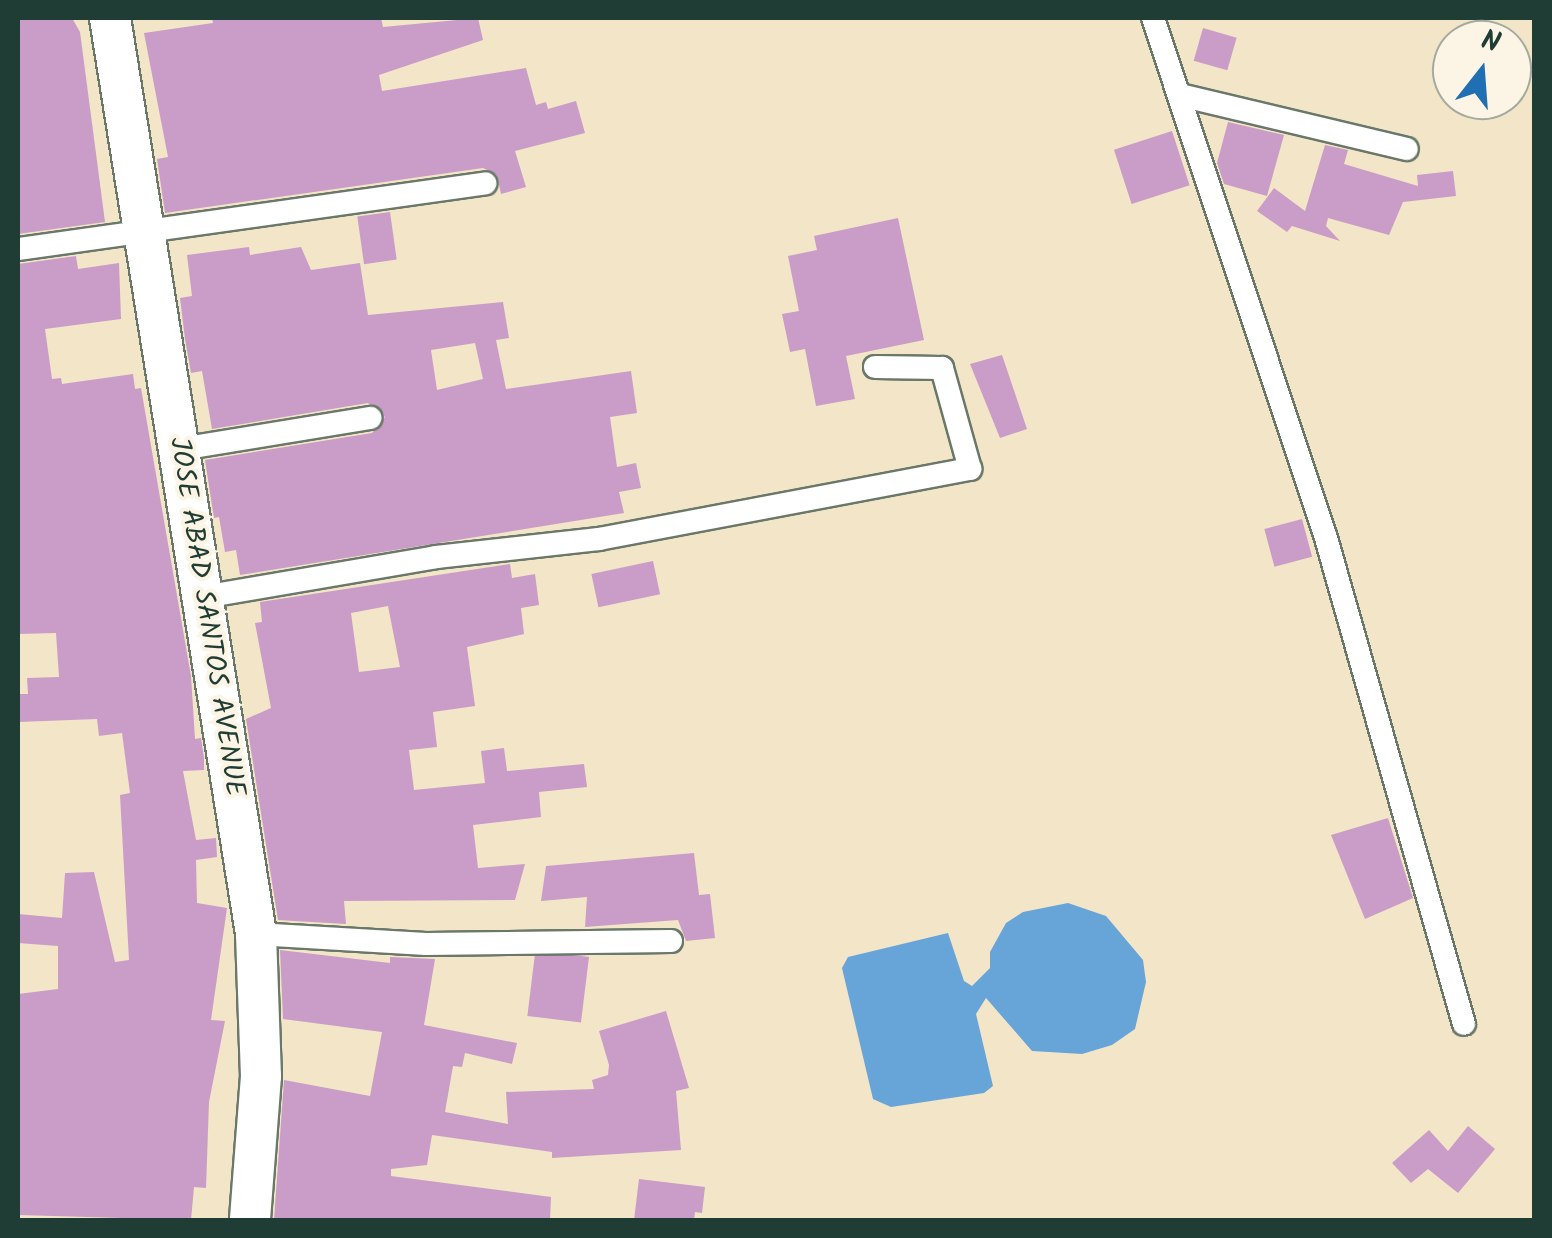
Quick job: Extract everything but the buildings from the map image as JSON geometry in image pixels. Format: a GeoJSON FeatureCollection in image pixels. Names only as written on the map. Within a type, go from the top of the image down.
{"type":"FeatureCollection","features":[{"type":"Feature","properties":{"kind":"highway","name":"JOSE ABAD SANTOS AVENUE"},"geometry":{"type":"LineString","coordinates":[[110,18],[256,934],[261,1076],[250,1220]]}},
{"type":"Feature","properties":{"kind":"street"},"geometry":{"type":"LineString","coordinates":[[1153,18],[1326,538],[1464,1024]]}},
{"type":"Feature","properties":{"kind":"street"},"geometry":{"type":"LineString","coordinates":[[1180,95],[1407,149]]}},
{"type":"Feature","properties":{"kind":"street"},"geometry":{"type":"LineString","coordinates":[[18,250],[484,183]]}},
{"type":"Feature","properties":{"kind":"street"},"geometry":{"type":"LineString","coordinates":[[203,597],[436,557],[599,539],[970,469],[942,368],[875,367]]}},
{"type":"Feature","properties":{"kind":"street"},"geometry":{"type":"LineString","coordinates":[[180,449],[370,418]]}},
{"type":"Feature","properties":{"kind":"street"},"geometry":{"type":"LineString","coordinates":[[256,934],[426,944],[672,941]]}},
{"type":"Feature","properties":{"kind":"water"},"geometry":{"type":"Polygon","coordinates":[[[1068,903],[1106,916],[1143,960],[1146,982],[1135,1029],[1112,1045],[1082,1054],[1032,1051],[986,998],[976,1014],[993,1086],[984,1093],[891,1107],[873,1099],[842,968],[848,957],[948,933],[964,981],[972,986],[990,968],[990,952],[1006,923],[1023,912],[1068,903]]]}}]}
